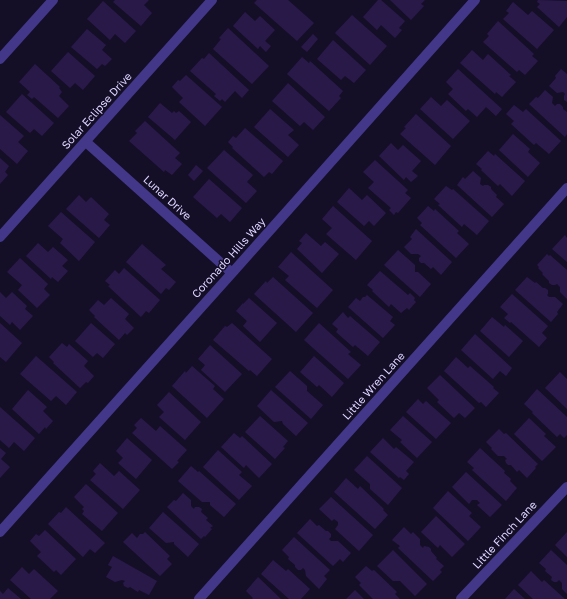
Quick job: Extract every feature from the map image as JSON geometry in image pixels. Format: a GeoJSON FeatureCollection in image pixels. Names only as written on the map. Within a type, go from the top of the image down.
{"type":"FeatureCollection","features":[{"type":"Feature","properties":{"kind":"street"},"geometry":{"type":"LineString","coordinates":[[0,59],[53,0]]}},
{"type":"Feature","properties":{"kind":"street","name":"Solar Eclipse Drive"},"geometry":{"type":"LineString","coordinates":[[0,237],[212,0]]}},
{"type":"Feature","properties":{"kind":"street","name":"Coronado Hills Way"},"geometry":{"type":"LineString","coordinates":[[0,532],[475,0]]}},
{"type":"Feature","properties":{"kind":"street","name":"Lunar Drive"},"geometry":{"type":"LineString","coordinates":[[86,142],[232,273]]}},
{"type":"Feature","properties":{"kind":"street","name":"Little Wren Lane"},"geometry":{"type":"LineString","coordinates":[[199,599],[567,188]]}},
{"type":"Feature","properties":{"kind":"street","name":"Little Finch Lane"},"geometry":{"type":"LineString","coordinates":[[461,599],[567,487]]}},
{"type":"Feature","properties":{"kind":"building"},"geometry":{"type":"Polygon","coordinates":[[[115,0],[149,0],[144,5],[152,13],[141,26],[113,2],[115,0]]]}},
{"type":"Feature","properties":{"kind":"building"},"geometry":{"type":"Polygon","coordinates":[[[257,0],[288,0],[314,23],[297,41],[254,3],[257,0]]]}},
{"type":"Feature","properties":{"kind":"building"},"geometry":{"type":"Polygon","coordinates":[[[378,0],[381,0],[405,21],[399,28],[402,30],[395,38],[381,25],[377,30],[363,17],[378,0]]]}},
{"type":"Feature","properties":{"kind":"building"},"geometry":{"type":"Polygon","coordinates":[[[390,0],[425,0],[421,4],[424,6],[411,20],[390,0]]]}},
{"type":"Feature","properties":{"kind":"building"},"geometry":{"type":"Polygon","coordinates":[[[538,0],[567,1],[567,17],[559,27],[537,7],[540,4],[537,2],[538,0]]]}},
{"type":"Feature","properties":{"kind":"building"},"geometry":{"type":"Polygon","coordinates":[[[103,1],[136,31],[125,43],[115,34],[110,40],[87,19],[103,1]]]}},
{"type":"Feature","properties":{"kind":"building"},"geometry":{"type":"Polygon","coordinates":[[[513,2],[528,15],[532,11],[554,30],[537,49],[503,19],[509,13],[506,11],[513,2]]]}},
{"type":"Feature","properties":{"kind":"building"},"geometry":{"type":"Polygon","coordinates":[[[245,12],[255,21],[260,16],[275,30],[265,41],[271,46],[266,52],[260,46],[258,49],[233,26],[245,12]]]}},
{"type":"Feature","properties":{"kind":"building"},"geometry":{"type":"Polygon","coordinates":[[[352,15],[387,46],[370,65],[335,33],[352,15]]]}},
{"type":"Feature","properties":{"kind":"building"},"geometry":{"type":"Polygon","coordinates":[[[498,21],[534,54],[532,56],[538,61],[525,75],[519,70],[517,72],[483,42],[489,36],[487,34],[498,21]]]}},
{"type":"Feature","properties":{"kind":"building"},"geometry":{"type":"Polygon","coordinates":[[[228,28],[269,66],[252,84],[213,49],[221,39],[219,38],[228,28]]]}},
{"type":"Feature","properties":{"kind":"building"},"geometry":{"type":"Polygon","coordinates":[[[87,29],[106,45],[102,50],[112,59],[105,66],[102,64],[97,69],[71,47],[87,29]]]}},
{"type":"Feature","properties":{"kind":"building"},"geometry":{"type":"Polygon","coordinates":[[[313,34],[318,39],[307,52],[301,47],[313,34]]]}},
{"type":"Feature","properties":{"kind":"building"},"geometry":{"type":"Polygon","coordinates":[[[333,40],[366,70],[354,83],[345,76],[341,80],[317,59],[333,40]]]}},
{"type":"Feature","properties":{"kind":"building"},"geometry":{"type":"Polygon","coordinates":[[[472,50],[483,60],[488,54],[511,75],[509,76],[516,82],[502,97],[496,92],[495,94],[460,63],[472,50]]]}},
{"type":"Feature","properties":{"kind":"building"},"geometry":{"type":"Polygon","coordinates":[[[68,52],[95,76],[83,90],[75,83],[70,88],[51,71],[68,52]]]}},
{"type":"Feature","properties":{"kind":"building"},"geometry":{"type":"Polygon","coordinates":[[[209,53],[249,90],[242,98],[235,91],[225,102],[222,99],[220,101],[214,96],[216,94],[190,71],[209,53]]]}},
{"type":"Feature","properties":{"kind":"building"},"geometry":{"type":"Polygon","coordinates":[[[302,57],[309,63],[310,61],[343,91],[339,96],[341,98],[329,111],[287,74],[302,57]]]}},
{"type":"Feature","properties":{"kind":"building"},"geometry":{"type":"Polygon","coordinates":[[[35,64],[60,87],[59,88],[62,92],[59,96],[69,106],[58,118],[34,97],[32,99],[27,95],[30,92],[19,82],[35,64]]]}},
{"type":"Feature","properties":{"kind":"building"},"geometry":{"type":"Polygon","coordinates":[[[458,69],[502,109],[496,116],[486,107],[477,117],[468,109],[466,111],[448,94],[453,89],[446,82],[458,69]]]}},
{"type":"Feature","properties":{"kind":"building"},"geometry":{"type":"Polygon","coordinates":[[[561,69],[567,74],[567,102],[564,100],[565,94],[563,92],[557,93],[549,86],[561,69]]]}},
{"type":"Feature","properties":{"kind":"building"},"geometry":{"type":"Polygon","coordinates":[[[186,75],[222,107],[205,126],[179,102],[183,98],[172,87],[178,80],[180,81],[186,75]]]}},
{"type":"Feature","properties":{"kind":"building"},"geometry":{"type":"Polygon","coordinates":[[[288,83],[325,117],[313,130],[304,122],[300,126],[272,101],[288,83]]]}},
{"type":"Feature","properties":{"kind":"building"},"geometry":{"type":"Polygon","coordinates":[[[545,90],[553,97],[552,103],[555,106],[560,104],[567,112],[567,134],[565,137],[529,104],[536,97],[538,98],[545,90]]]}},
{"type":"Feature","properties":{"kind":"building"},"geometry":{"type":"Polygon","coordinates":[[[22,94],[54,123],[42,136],[34,129],[30,133],[6,112],[22,94]]]}},
{"type":"Feature","properties":{"kind":"building"},"geometry":{"type":"Polygon","coordinates":[[[431,97],[441,106],[447,100],[470,121],[453,139],[420,109],[431,97]]]}},
{"type":"Feature","properties":{"kind":"building"},"geometry":{"type":"Polygon","coordinates":[[[160,103],[172,113],[174,111],[176,113],[179,111],[191,122],[175,140],[148,117],[160,103]]]}},
{"type":"Feature","properties":{"kind":"building"},"geometry":{"type":"Polygon","coordinates":[[[514,105],[523,112],[526,109],[561,141],[549,154],[536,143],[534,145],[511,124],[514,121],[506,114],[514,105]]]}},
{"type":"Feature","properties":{"kind":"building"},"geometry":{"type":"Polygon","coordinates":[[[270,109],[294,130],[288,135],[299,145],[288,157],[254,127],[270,109]]]}},
{"type":"Feature","properties":{"kind":"building"},"geometry":{"type":"Polygon","coordinates":[[[416,114],[451,146],[435,165],[400,134],[406,128],[404,127],[416,114]]]}},
{"type":"Feature","properties":{"kind":"building"},"geometry":{"type":"Polygon","coordinates":[[[0,115],[24,136],[18,142],[28,151],[17,164],[0,149],[0,115]]]}},
{"type":"Feature","properties":{"kind":"building"},"geometry":{"type":"Polygon","coordinates":[[[145,121],[180,153],[175,158],[182,164],[172,175],[165,170],[164,172],[129,141],[137,133],[135,131],[145,121]]]}},
{"type":"Feature","properties":{"kind":"building"},"geometry":{"type":"Polygon","coordinates":[[[245,128],[283,161],[272,174],[269,172],[264,177],[232,148],[233,147],[228,142],[233,136],[236,138],[245,128]]]}},
{"type":"Feature","properties":{"kind":"building"},"geometry":{"type":"Polygon","coordinates":[[[513,134],[530,149],[528,152],[540,163],[528,177],[499,150],[513,134]]]}},
{"type":"Feature","properties":{"kind":"building"},"geometry":{"type":"Polygon","coordinates":[[[391,143],[398,150],[403,145],[421,161],[412,171],[418,176],[411,182],[406,177],[404,180],[379,156],[391,143]]]}},
{"type":"Feature","properties":{"kind":"building"},"geometry":{"type":"Polygon","coordinates":[[[224,150],[253,175],[247,182],[257,191],[246,203],[207,168],[224,150]]]}},
{"type":"Feature","properties":{"kind":"building"},"geometry":{"type":"Polygon","coordinates":[[[488,151],[494,156],[495,154],[525,181],[512,196],[500,184],[498,186],[476,164],[488,151]]]}},
{"type":"Feature","properties":{"kind":"building"},"geometry":{"type":"Polygon","coordinates":[[[0,158],[9,166],[5,172],[8,175],[0,184],[0,158]]]}},
{"type":"Feature","properties":{"kind":"building"},"geometry":{"type":"Polygon","coordinates":[[[375,160],[408,190],[405,193],[411,198],[398,213],[396,212],[394,215],[389,210],[391,208],[368,188],[374,182],[363,172],[375,160]]]}},
{"type":"Feature","properties":{"kind":"building"},"geometry":{"type":"Polygon","coordinates":[[[196,165],[203,171],[194,181],[188,175],[196,165]]]}},
{"type":"Feature","properties":{"kind":"building"},"geometry":{"type":"Polygon","coordinates":[[[473,171],[481,178],[480,184],[491,187],[497,195],[496,197],[504,204],[492,217],[457,185],[463,177],[465,179],[473,171]]]}},
{"type":"Feature","properties":{"kind":"building"},"geometry":{"type":"Polygon","coordinates":[[[209,179],[242,208],[230,222],[221,214],[217,218],[193,197],[209,179]]]}},
{"type":"Feature","properties":{"kind":"building"},"geometry":{"type":"Polygon","coordinates":[[[446,186],[452,190],[453,189],[489,221],[477,235],[464,224],[462,227],[438,205],[440,204],[434,199],[446,186]]]}},
{"type":"Feature","properties":{"kind":"building"},"geometry":{"type":"Polygon","coordinates":[[[349,188],[362,200],[367,195],[386,213],[374,226],[369,221],[364,226],[337,202],[349,188]]]}},
{"type":"Feature","properties":{"kind":"building"},"geometry":{"type":"Polygon","coordinates":[[[79,195],[86,202],[91,197],[109,214],[104,220],[110,225],[99,238],[66,209],[79,195]]]}},
{"type":"Feature","properties":{"kind":"building"},"geometry":{"type":"Polygon","coordinates":[[[333,206],[372,241],[356,260],[326,234],[332,228],[322,219],[333,206]]]}},
{"type":"Feature","properties":{"kind":"building"},"geometry":{"type":"Polygon","coordinates":[[[428,206],[434,211],[435,209],[459,231],[457,233],[469,244],[456,258],[420,225],[422,223],[417,218],[428,206]]]}},
{"type":"Feature","properties":{"kind":"building"},"geometry":{"type":"Polygon","coordinates":[[[61,212],[95,242],[79,261],[60,243],[63,239],[48,226],[61,212]]]}},
{"type":"Feature","properties":{"kind":"building"},"geometry":{"type":"Polygon","coordinates":[[[416,229],[452,262],[441,275],[433,267],[431,269],[424,263],[421,263],[419,258],[421,256],[418,254],[411,254],[404,247],[412,239],[410,237],[416,229]]]}},
{"type":"Feature","properties":{"kind":"building"},"geometry":{"type":"Polygon","coordinates":[[[306,233],[321,246],[325,242],[339,254],[322,273],[297,249],[302,243],[299,241],[306,233]]]}},
{"type":"Feature","properties":{"kind":"building"},"geometry":{"type":"Polygon","coordinates":[[[565,235],[567,238],[567,262],[552,249],[565,235]]]}},
{"type":"Feature","properties":{"kind":"building"},"geometry":{"type":"Polygon","coordinates":[[[38,243],[48,252],[53,247],[68,260],[62,266],[68,271],[58,282],[52,277],[51,279],[26,256],[38,243]]]}},
{"type":"Feature","properties":{"kind":"building"},"geometry":{"type":"Polygon","coordinates":[[[142,244],[166,265],[161,269],[176,282],[169,290],[166,288],[161,294],[126,262],[142,244]]]}},
{"type":"Feature","properties":{"kind":"building"},"geometry":{"type":"Polygon","coordinates":[[[398,250],[415,265],[415,272],[418,272],[431,284],[420,297],[384,265],[398,250]]]}},
{"type":"Feature","properties":{"kind":"building"},"geometry":{"type":"Polygon","coordinates":[[[291,252],[333,290],[317,308],[285,280],[289,276],[278,267],[291,252]]]}},
{"type":"Feature","properties":{"kind":"building"},"geometry":{"type":"Polygon","coordinates":[[[547,254],[567,270],[567,299],[560,292],[560,287],[557,284],[552,285],[549,283],[538,268],[539,267],[537,265],[547,254]]]}},
{"type":"Feature","properties":{"kind":"building"},"geometry":{"type":"Polygon","coordinates":[[[20,258],[48,284],[44,289],[50,295],[37,308],[18,290],[22,285],[7,272],[20,258]]]}},
{"type":"Feature","properties":{"kind":"building"},"geometry":{"type":"Polygon","coordinates":[[[124,268],[160,300],[149,313],[146,311],[141,317],[108,286],[110,285],[105,281],[115,270],[119,274],[124,268]]]}},
{"type":"Feature","properties":{"kind":"building"},"geometry":{"type":"Polygon","coordinates":[[[380,271],[408,295],[410,293],[415,298],[414,300],[416,302],[409,310],[407,308],[401,313],[391,304],[389,307],[367,285],[380,271]]]}},
{"type":"Feature","properties":{"kind":"building"},"geometry":{"type":"Polygon","coordinates":[[[273,277],[313,313],[296,332],[254,294],[266,281],[267,283],[273,277]]]}},
{"type":"Feature","properties":{"kind":"building"},"geometry":{"type":"Polygon","coordinates":[[[527,277],[548,290],[547,295],[549,297],[555,297],[563,304],[557,312],[558,314],[551,322],[515,290],[527,277]]]}},
{"type":"Feature","properties":{"kind":"building"},"geometry":{"type":"Polygon","coordinates":[[[0,292],[6,298],[12,292],[27,306],[25,309],[33,316],[20,330],[12,322],[10,325],[0,316],[0,292]]]}},
{"type":"Feature","properties":{"kind":"building"},"geometry":{"type":"Polygon","coordinates":[[[512,294],[548,326],[542,333],[547,338],[539,347],[511,322],[510,323],[504,318],[508,314],[500,307],[512,294]]]}},
{"type":"Feature","properties":{"kind":"building"},"geometry":{"type":"Polygon","coordinates":[[[367,295],[393,317],[390,321],[395,325],[383,338],[348,307],[356,298],[360,301],[367,295]]]}},
{"type":"Feature","properties":{"kind":"building"},"geometry":{"type":"Polygon","coordinates":[[[111,298],[129,314],[125,319],[134,328],[127,335],[125,333],[119,340],[94,317],[95,316],[89,310],[98,300],[104,305],[111,298]]]}},
{"type":"Feature","properties":{"kind":"building"},"geometry":{"type":"Polygon","coordinates":[[[249,298],[277,323],[260,342],[243,326],[247,321],[236,311],[249,298]]]}},
{"type":"Feature","properties":{"kind":"building"},"geometry":{"type":"Polygon","coordinates":[[[343,312],[348,318],[350,316],[380,342],[368,356],[355,345],[353,347],[336,332],[338,329],[332,324],[343,312]]]}},
{"type":"Feature","properties":{"kind":"building"},"geometry":{"type":"Polygon","coordinates":[[[492,317],[504,327],[505,325],[523,341],[509,357],[480,331],[492,317]]]}},
{"type":"Feature","properties":{"kind":"building"},"geometry":{"type":"Polygon","coordinates":[[[0,323],[22,343],[6,362],[0,357],[0,323]]]}},
{"type":"Feature","properties":{"kind":"building"},"geometry":{"type":"Polygon","coordinates":[[[91,323],[115,344],[103,358],[97,353],[93,357],[75,341],[91,323]]]}},
{"type":"Feature","properties":{"kind":"building"},"geometry":{"type":"Polygon","coordinates":[[[232,323],[272,359],[257,376],[213,340],[225,326],[227,327],[232,323]]]}},
{"type":"Feature","properties":{"kind":"building"},"geometry":{"type":"Polygon","coordinates":[[[319,323],[351,352],[348,354],[361,365],[348,379],[304,340],[319,323]]]}},
{"type":"Feature","properties":{"kind":"building"},"geometry":{"type":"Polygon","coordinates":[[[475,334],[512,368],[506,376],[500,371],[493,379],[461,350],[475,334]]]}},
{"type":"Feature","properties":{"kind":"building"},"geometry":{"type":"Polygon","coordinates":[[[62,343],[67,347],[69,344],[88,361],[84,366],[94,376],[88,383],[86,382],[80,388],[53,363],[54,362],[49,357],[62,343]]]}},
{"type":"Feature","properties":{"kind":"building"},"geometry":{"type":"Polygon","coordinates":[[[210,345],[242,374],[225,392],[201,370],[205,365],[198,359],[210,345]]]}},
{"type":"Feature","properties":{"kind":"building"},"geometry":{"type":"Polygon","coordinates":[[[36,356],[77,392],[66,405],[56,396],[51,401],[20,374],[36,356]]]}},
{"type":"Feature","properties":{"kind":"building"},"geometry":{"type":"Polygon","coordinates":[[[314,356],[344,383],[332,397],[319,385],[317,387],[300,372],[314,356]]]}},
{"type":"Feature","properties":{"kind":"building"},"geometry":{"type":"Polygon","coordinates":[[[456,357],[468,368],[470,366],[499,393],[486,407],[481,402],[479,403],[444,371],[456,357]]]}},
{"type":"Feature","properties":{"kind":"building"},"geometry":{"type":"Polygon","coordinates":[[[192,366],[215,386],[213,389],[224,399],[207,418],[172,386],[185,371],[186,373],[192,366]]]}},
{"type":"Feature","properties":{"kind":"building"},"geometry":{"type":"Polygon","coordinates":[[[290,371],[307,386],[307,391],[323,405],[311,419],[275,387],[290,371]]]}},
{"type":"Feature","properties":{"kind":"building"},"geometry":{"type":"Polygon","coordinates":[[[560,372],[567,379],[567,409],[545,388],[560,372]]]}},
{"type":"Feature","properties":{"kind":"building"},"geometry":{"type":"Polygon","coordinates":[[[440,375],[475,408],[465,418],[459,413],[454,418],[437,402],[439,400],[427,388],[440,375]]]}},
{"type":"Feature","properties":{"kind":"building"},"geometry":{"type":"Polygon","coordinates":[[[537,389],[567,417],[567,435],[564,438],[560,434],[557,437],[524,404],[537,389]]]}},
{"type":"Feature","properties":{"kind":"building"},"geometry":{"type":"Polygon","coordinates":[[[28,390],[47,407],[43,411],[53,421],[39,434],[12,409],[28,390]]]}},
{"type":"Feature","properties":{"kind":"building"},"geometry":{"type":"Polygon","coordinates":[[[271,390],[308,423],[296,436],[283,424],[282,421],[274,422],[257,406],[271,390]]]}},
{"type":"Feature","properties":{"kind":"building"},"geometry":{"type":"Polygon","coordinates":[[[169,392],[201,422],[185,440],[159,417],[164,412],[157,405],[169,392]]]}},
{"type":"Feature","properties":{"kind":"building"},"geometry":{"type":"Polygon","coordinates":[[[418,399],[423,404],[426,401],[451,423],[436,439],[406,412],[418,399]]]}},
{"type":"Feature","properties":{"kind":"building"},"geometry":{"type":"Polygon","coordinates":[[[0,407],[35,438],[24,451],[14,442],[9,448],[0,440],[0,407]]]}},
{"type":"Feature","properties":{"kind":"building"},"geometry":{"type":"Polygon","coordinates":[[[260,416],[288,441],[283,447],[285,448],[275,459],[245,432],[260,416]]]}},
{"type":"Feature","properties":{"kind":"building"},"geometry":{"type":"Polygon","coordinates":[[[403,416],[432,442],[417,458],[400,442],[402,440],[390,430],[403,416]]]}},
{"type":"Feature","properties":{"kind":"building"},"geometry":{"type":"Polygon","coordinates":[[[141,418],[156,431],[160,426],[187,450],[172,469],[132,433],[137,428],[134,425],[141,418]]]}},
{"type":"Feature","properties":{"kind":"building"},"geometry":{"type":"Polygon","coordinates":[[[529,418],[546,434],[544,436],[556,447],[542,461],[514,434],[529,418]]]}},
{"type":"Feature","properties":{"kind":"building"},"geometry":{"type":"Polygon","coordinates":[[[499,429],[504,434],[506,433],[538,464],[527,478],[519,470],[517,472],[511,465],[508,465],[505,460],[507,459],[504,456],[498,456],[486,442],[499,429]]]}},
{"type":"Feature","properties":{"kind":"building"},"geometry":{"type":"Polygon","coordinates":[[[234,433],[240,438],[242,436],[272,464],[259,478],[246,465],[244,468],[221,447],[234,433]]]}},
{"type":"Feature","properties":{"kind":"building"},"geometry":{"type":"Polygon","coordinates":[[[127,438],[152,460],[136,479],[118,463],[123,458],[116,451],[127,438]]]}},
{"type":"Feature","properties":{"kind":"building"},"geometry":{"type":"Polygon","coordinates":[[[383,438],[394,449],[396,447],[414,462],[406,471],[409,474],[404,480],[400,477],[399,478],[370,452],[383,438]]]}},
{"type":"Feature","properties":{"kind":"building"},"geometry":{"type":"Polygon","coordinates":[[[0,448],[6,453],[1,459],[10,467],[0,478],[0,448]]]}},
{"type":"Feature","properties":{"kind":"building"},"geometry":{"type":"Polygon","coordinates":[[[480,448],[505,471],[504,473],[511,479],[510,481],[517,488],[506,501],[472,470],[474,468],[467,462],[480,448]]]}},
{"type":"Feature","properties":{"kind":"building"},"geometry":{"type":"Polygon","coordinates":[[[218,450],[242,472],[239,475],[252,486],[239,500],[203,467],[218,450]]]}},
{"type":"Feature","properties":{"kind":"building"},"geometry":{"type":"Polygon","coordinates":[[[367,456],[402,488],[388,505],[370,489],[370,484],[354,470],[367,456]]]}},
{"type":"Feature","properties":{"kind":"building"},"geometry":{"type":"Polygon","coordinates":[[[100,463],[114,476],[119,471],[140,490],[123,509],[90,480],[96,474],[93,471],[100,463]]]}},
{"type":"Feature","properties":{"kind":"building"},"geometry":{"type":"Polygon","coordinates":[[[191,466],[198,472],[199,471],[236,504],[224,517],[210,505],[210,502],[202,502],[178,481],[191,466]]]}},
{"type":"Feature","properties":{"kind":"building"},"geometry":{"type":"Polygon","coordinates":[[[466,472],[502,505],[490,517],[477,505],[480,503],[477,500],[472,500],[469,504],[452,487],[466,472]]]}},
{"type":"Feature","properties":{"kind":"building"},"geometry":{"type":"Polygon","coordinates":[[[346,478],[358,489],[360,486],[384,509],[383,510],[388,515],[375,529],[334,492],[346,478]]]}},
{"type":"Feature","properties":{"kind":"building"},"geometry":{"type":"Polygon","coordinates":[[[86,484],[118,513],[102,531],[82,514],[84,511],[82,509],[84,507],[74,497],[86,484]]]}},
{"type":"Feature","properties":{"kind":"building"},"geometry":{"type":"Polygon","coordinates":[[[448,491],[472,513],[469,516],[481,527],[468,541],[433,508],[448,491]]]}},
{"type":"Feature","properties":{"kind":"building"},"geometry":{"type":"Polygon","coordinates":[[[183,493],[191,500],[191,506],[194,509],[195,507],[199,507],[202,509],[201,512],[208,518],[206,520],[213,526],[210,528],[212,529],[205,537],[204,536],[201,539],[167,507],[174,500],[176,501],[183,493]]]}},
{"type":"Feature","properties":{"kind":"building"},"geometry":{"type":"Polygon","coordinates":[[[331,497],[373,535],[359,551],[335,529],[338,522],[334,519],[332,521],[319,509],[331,497]]]}},
{"type":"Feature","properties":{"kind":"building"},"geometry":{"type":"Polygon","coordinates":[[[66,507],[105,543],[95,553],[90,549],[83,557],[48,524],[66,507]]]}},
{"type":"Feature","properties":{"kind":"building"},"geometry":{"type":"Polygon","coordinates":[[[163,512],[199,544],[188,557],[174,544],[174,542],[166,543],[149,528],[163,512]]]}},
{"type":"Feature","properties":{"kind":"building"},"geometry":{"type":"Polygon","coordinates":[[[436,516],[465,544],[452,557],[440,545],[438,548],[421,532],[436,516]]]}},
{"type":"Feature","properties":{"kind":"building"},"geometry":{"type":"Polygon","coordinates":[[[310,519],[317,526],[319,525],[331,534],[329,539],[331,541],[338,541],[351,553],[343,562],[340,559],[333,566],[297,533],[310,519]]]}},
{"type":"Feature","properties":{"kind":"building"},"geometry":{"type":"Polygon","coordinates":[[[404,527],[411,534],[413,532],[420,539],[420,545],[423,548],[424,546],[429,547],[437,558],[436,559],[444,566],[440,570],[442,572],[433,581],[398,548],[400,546],[392,540],[404,527]]]}},
{"type":"Feature","properties":{"kind":"building"},"geometry":{"type":"Polygon","coordinates":[[[45,530],[76,559],[61,575],[56,570],[54,572],[37,556],[41,552],[30,541],[36,534],[39,536],[45,530]]]}},
{"type":"Feature","properties":{"kind":"building"},"geometry":{"type":"Polygon","coordinates":[[[145,532],[170,556],[167,559],[172,564],[160,576],[123,542],[132,533],[137,538],[140,534],[145,532]]]}},
{"type":"Feature","properties":{"kind":"building"},"geometry":{"type":"Polygon","coordinates":[[[567,532],[567,557],[555,545],[567,532]]]}},
{"type":"Feature","properties":{"kind":"building"},"geometry":{"type":"Polygon","coordinates":[[[294,537],[330,570],[324,576],[327,579],[319,589],[306,576],[305,570],[303,568],[298,570],[282,550],[294,537]]]}},
{"type":"Feature","properties":{"kind":"building"},"geometry":{"type":"Polygon","coordinates":[[[393,550],[427,584],[415,596],[400,581],[393,581],[377,566],[393,550]]]}},
{"type":"Feature","properties":{"kind":"building"},"geometry":{"type":"Polygon","coordinates":[[[551,550],[567,565],[567,594],[562,589],[562,583],[559,580],[554,582],[551,580],[552,577],[539,563],[551,550]]]}},
{"type":"Feature","properties":{"kind":"building"},"geometry":{"type":"Polygon","coordinates":[[[113,556],[157,581],[149,595],[139,590],[138,592],[130,587],[128,588],[124,586],[123,583],[125,581],[122,580],[115,582],[106,577],[112,567],[108,565],[113,556]]]}},
{"type":"Feature","properties":{"kind":"building"},"geometry":{"type":"Polygon","coordinates":[[[273,560],[286,571],[288,569],[310,589],[301,599],[289,599],[261,574],[273,560]]]}},
{"type":"Feature","properties":{"kind":"building"},"geometry":{"type":"Polygon","coordinates":[[[366,566],[372,571],[374,570],[397,592],[395,594],[400,599],[373,599],[359,585],[361,583],[355,577],[366,566]]]}},
{"type":"Feature","properties":{"kind":"building"},"geometry":{"type":"Polygon","coordinates":[[[22,567],[29,574],[34,569],[58,591],[50,599],[31,599],[10,580],[22,567]]]}},
{"type":"Feature","properties":{"kind":"building"},"geometry":{"type":"Polygon","coordinates":[[[531,571],[542,582],[544,580],[565,599],[533,599],[518,585],[531,571]]]}},
{"type":"Feature","properties":{"kind":"building"},"geometry":{"type":"Polygon","coordinates":[[[258,577],[281,599],[252,599],[253,598],[246,591],[258,577]]]}},
{"type":"Feature","properties":{"kind":"building"},"geometry":{"type":"Polygon","coordinates":[[[8,588],[21,599],[0,599],[0,591],[3,594],[8,588]]]}},
{"type":"Feature","properties":{"kind":"building"},"geometry":{"type":"Polygon","coordinates":[[[514,589],[525,599],[505,599],[514,589]]]}},
{"type":"Feature","properties":{"kind":"building"},"geometry":{"type":"Polygon","coordinates":[[[355,590],[364,599],[346,599],[355,590]]]}}]}
